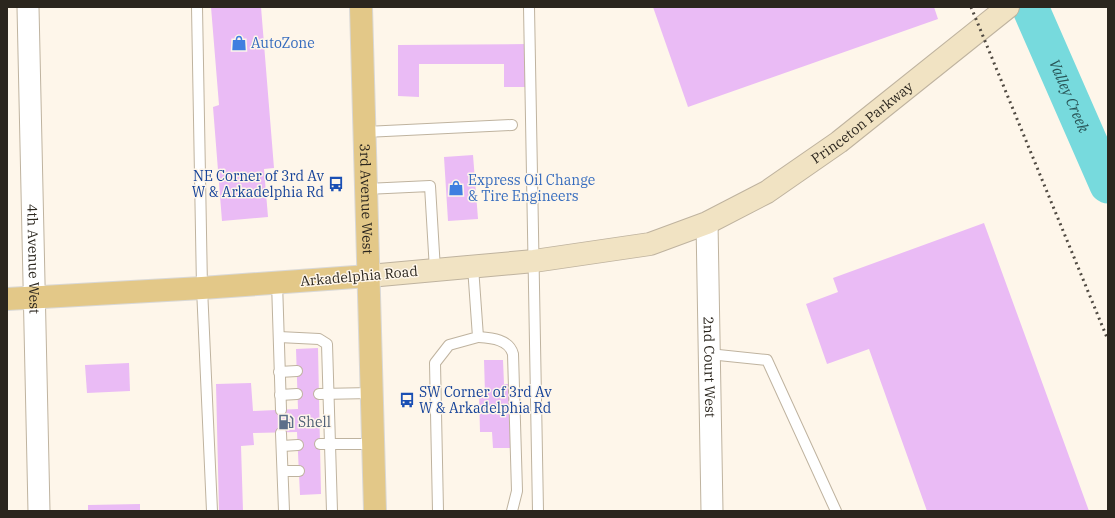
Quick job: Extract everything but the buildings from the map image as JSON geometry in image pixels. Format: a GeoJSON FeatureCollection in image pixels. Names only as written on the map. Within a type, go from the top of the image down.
{"type":"FeatureCollection","features":[{"type":"Feature","properties":{"kind":"main road","name":"3rd Avenue West"},"geometry":{"type":"LineString","coordinates":[[361,7],[375,511]]}},
{"type":"Feature","properties":{"kind":"main road","name":"Princeton Parkway"},"geometry":{"type":"LineString","coordinates":[[707,223],[767,192],[840,142],[1003,11]]}},
{"type":"Feature","properties":{"kind":"main road","name":"Arkadelphia Road"},"geometry":{"type":"LineString","coordinates":[[7,299],[202,288],[369,276],[534,261],[650,244],[707,223]]}},
{"type":"Feature","properties":{"kind":"street","name":"4th Avenue West"},"geometry":{"type":"LineString","coordinates":[[28,7],[39,511]]}},
{"type":"Feature","properties":{"kind":"street","name":"2nd Court West"},"geometry":{"type":"LineString","coordinates":[[707,223],[712,511]]}},
{"type":"Feature","properties":{"kind":"lane"},"geometry":{"type":"LineString","coordinates":[[197,7],[202,288],[212,511]]}},
{"type":"Feature","properties":{"kind":"lane"},"geometry":{"type":"LineString","coordinates":[[529,7],[538,511]]}},
{"type":"Feature","properties":{"kind":"lane"},"geometry":{"type":"LineString","coordinates":[[365,132],[512,125]]}},
{"type":"Feature","properties":{"kind":"lane"},"geometry":{"type":"LineString","coordinates":[[366,189],[430,186],[435,270]]}},
{"type":"Feature","properties":{"kind":"lane"},"geometry":{"type":"LineString","coordinates":[[474,267],[478,337]]}},
{"type":"Feature","properties":{"kind":"lane"},"geometry":{"type":"LineString","coordinates":[[277,282],[281,410]]}},
{"type":"Feature","properties":{"kind":"lane"},"geometry":{"type":"LineString","coordinates":[[279,337],[319,339],[327,344],[324,371],[325,444],[326,470],[332,511]]}},
{"type":"Feature","properties":{"kind":"lane"},"geometry":{"type":"LineString","coordinates":[[438,511],[435,363],[449,345],[478,337],[496,339],[505,343],[512,349],[513,354],[517,491],[512,511]]}},
{"type":"Feature","properties":{"kind":"lane"},"geometry":{"type":"LineString","coordinates":[[709,354],[768,360],[836,511]]}},
{"type":"Feature","properties":{"kind":"lane"},"geometry":{"type":"LineString","coordinates":[[280,372],[297,371]]}},
{"type":"Feature","properties":{"kind":"lane"},"geometry":{"type":"LineString","coordinates":[[324,394],[372,393]]}},
{"type":"Feature","properties":{"kind":"lane"},"geometry":{"type":"LineString","coordinates":[[280,394],[297,394]]}},
{"type":"Feature","properties":{"kind":"lane"},"geometry":{"type":"LineString","coordinates":[[281,433],[284,511]]}},
{"type":"Feature","properties":{"kind":"lane"},"geometry":{"type":"LineString","coordinates":[[325,444],[374,444]]}},
{"type":"Feature","properties":{"kind":"lane"},"geometry":{"type":"LineString","coordinates":[[282,446],[298,445]]}},
{"type":"Feature","properties":{"kind":"lane"},"geometry":{"type":"LineString","coordinates":[[283,472],[299,471]]}},
{"type":"Feature","properties":{"kind":"waterway","name":"Valley Creek"},"geometry":{"type":"LineString","coordinates":[[1030,7],[1108,185]]}},
{"type":"Feature","properties":{"kind":"railway"},"geometry":{"type":"LineString","coordinates":[[971,7],[1108,340]]}},
{"type":"Feature","properties":{"kind":"place","name":"AutoZone"},"geometry":{"type":"Point","coordinates":[239,43]}},
{"type":"Feature","properties":{"kind":"place","name":"NE Corner of 3rd Av W & Arkadelphia Rd"},"geometry":{"type":"Point","coordinates":[336,184]}},
{"type":"Feature","properties":{"kind":"place","name":"Express Oil Change & Tire Engineers"},"geometry":{"type":"Point","coordinates":[456,188]}},
{"type":"Feature","properties":{"kind":"place","name":"SW Corner of 3rd Av W & Arkadelphia Rd"},"geometry":{"type":"Point","coordinates":[407,400]}},
{"type":"Feature","properties":{"kind":"place","name":"Shell"},"geometry":{"type":"Point","coordinates":[286,422]}}]}
